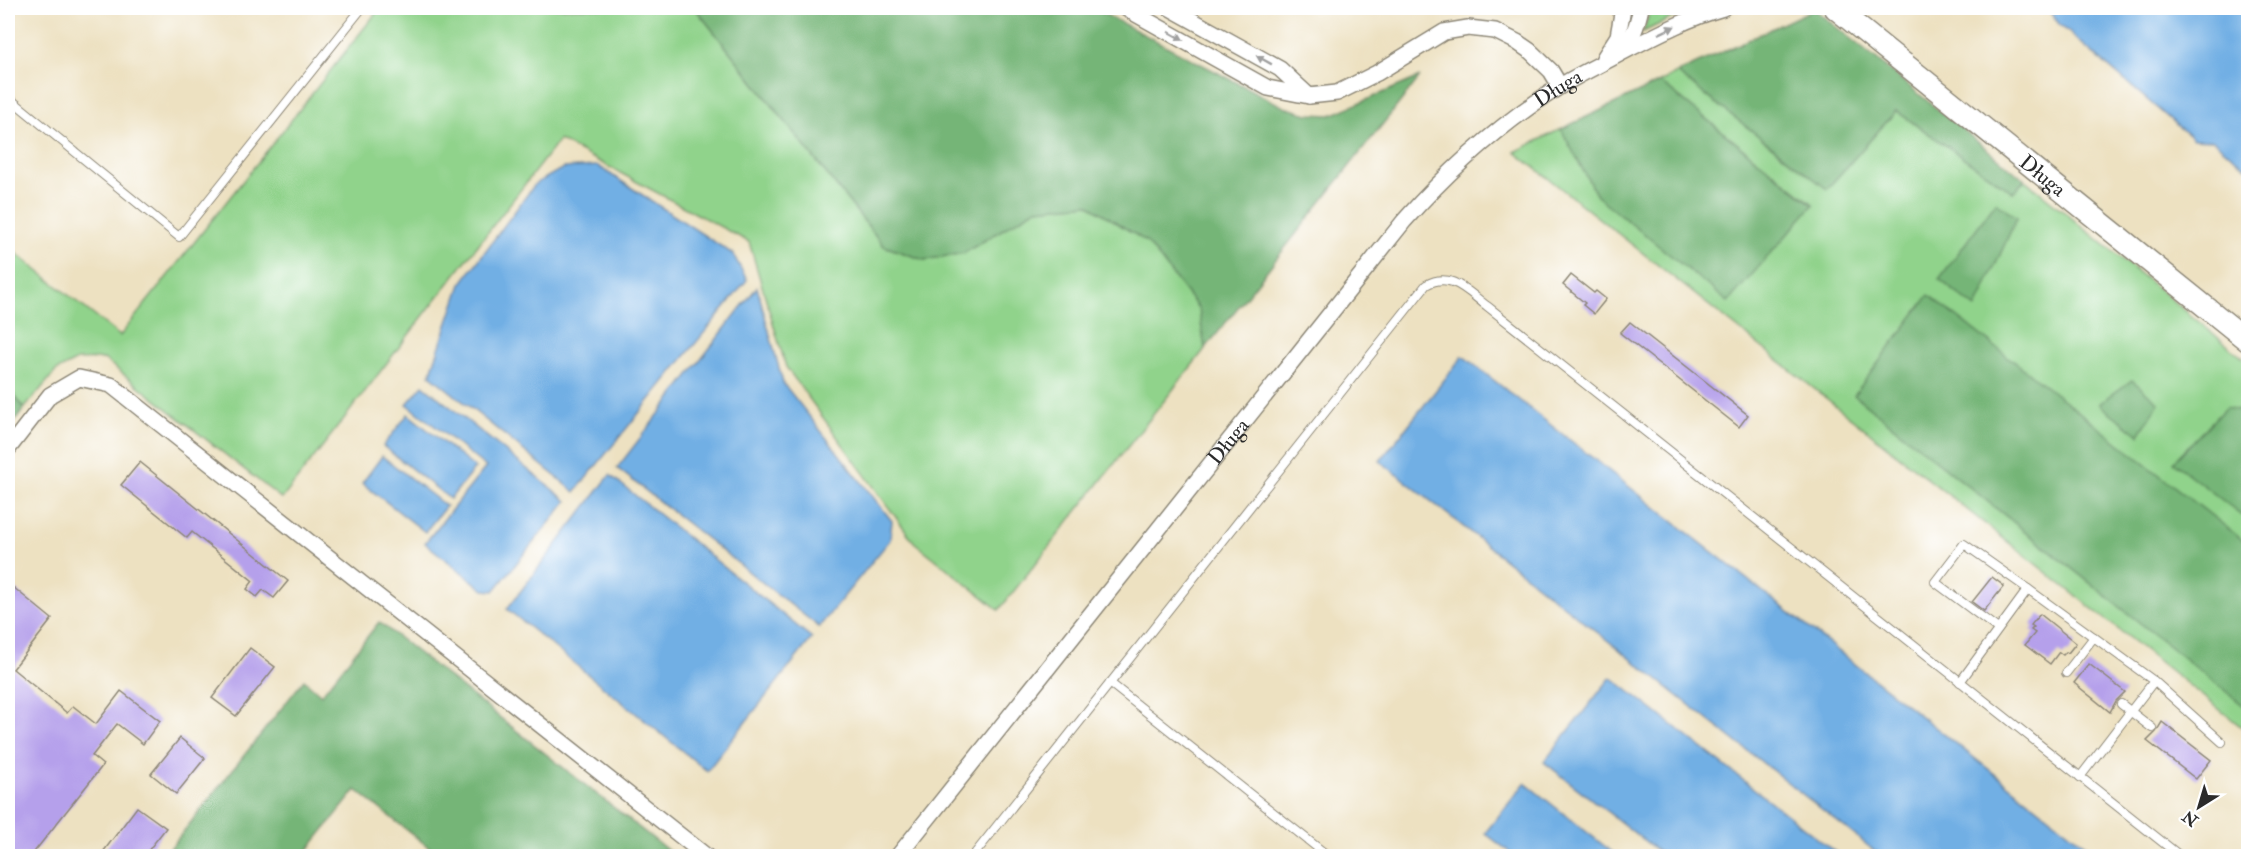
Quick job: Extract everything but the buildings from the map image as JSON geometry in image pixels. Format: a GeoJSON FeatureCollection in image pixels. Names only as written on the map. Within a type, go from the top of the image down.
{"type":"FeatureCollection","features":[{"type":"Feature","properties":{"kind":"main road","name":"Długa"},"geometry":{"type":"LineString","coordinates":[[1835,8],[2248,341]]}},
{"type":"Feature","properties":{"kind":"street"},"geometry":{"type":"LineString","coordinates":[[1125,8],[1268,88],[1309,96],[1337,93],[1377,73],[1444,32],[1468,28],[1495,31],[1517,42],[1551,71],[1560,86]]}},
{"type":"Feature","properties":{"kind":"street"},"geometry":{"type":"LineString","coordinates":[[1170,8],[1281,69],[1309,96]]}},
{"type":"Feature","properties":{"kind":"street","name":"Długa"},"geometry":{"type":"LineString","coordinates":[[1596,67],[1618,36],[1623,8]]}},
{"type":"Feature","properties":{"kind":"street","name":"Długa"},"geometry":{"type":"LineString","coordinates":[[1596,67],[1623,49],[1632,38],[1641,8]]}},
{"type":"Feature","properties":{"kind":"street","name":"Długa"},"geometry":{"type":"LineString","coordinates":[[898,856],[1404,221],[1438,183],[1470,152],[1513,118],[1560,86],[1666,30],[1702,14],[1723,8]]}},
{"type":"Feature","properties":{"kind":"street"},"geometry":{"type":"LineString","coordinates":[[8,449],[50,395],[79,378],[111,386],[706,856]]}},
{"type":"Feature","properties":{"kind":"lane"},"geometry":{"type":"LineString","coordinates":[[8,97],[179,237],[362,8]]}},
{"type":"Feature","properties":{"kind":"lane"},"geometry":{"type":"LineString","coordinates":[[973,856],[1426,285],[1437,279],[1454,282],[1487,306],[2080,777],[2169,853],[2180,856]]}},
{"type":"Feature","properties":{"kind":"lane"},"geometry":{"type":"LineString","coordinates":[[1998,629],[1935,582],[1964,544],[2154,681],[2222,742]]}},
{"type":"Feature","properties":{"kind":"lane"},"geometry":{"type":"LineString","coordinates":[[1960,682],[2028,589]]}},
{"type":"Feature","properties":{"kind":"lane"},"geometry":{"type":"LineString","coordinates":[[2066,673],[2094,637]]}},
{"type":"Feature","properties":{"kind":"lane"},"geometry":{"type":"LineString","coordinates":[[2080,777],[2154,681]]}},
{"type":"Feature","properties":{"kind":"lane"},"geometry":{"type":"LineString","coordinates":[[1110,683],[1328,856]]}},
{"type":"Feature","properties":{"kind":"lane"},"geometry":{"type":"LineString","coordinates":[[2121,704],[2152,728]]}},
{"type":"Feature","properties":{"kind":"green space"},"geometry":{"type":"Polygon","coordinates":[[[380,8],[695,8],[884,246],[924,260],[964,253],[1036,209],[1088,204],[1147,242],[1199,309],[1205,349],[999,610],[914,542],[786,367],[749,242],[559,140],[282,499],[104,359],[77,360],[56,371],[24,409],[8,386],[8,247],[120,336],[380,8]]]}},
{"type":"Feature","properties":{"kind":"green space"},"geometry":{"type":"Polygon","coordinates":[[[695,8],[1093,8],[1284,107],[1308,114],[1331,115],[1420,77],[1205,349],[1199,309],[1147,242],[1088,204],[1036,209],[964,253],[924,260],[884,246],[695,8]]]}},
{"type":"Feature","properties":{"kind":"green space"},"geometry":{"type":"Polygon","coordinates":[[[1651,8],[1693,8],[1643,32],[1651,8]]]}},
{"type":"Feature","properties":{"kind":"green space"},"geometry":{"type":"Polygon","coordinates":[[[1814,9],[2025,180],[2013,192],[1896,111],[1827,189],[1677,73],[1814,9]]]}},
{"type":"Feature","properties":{"kind":"green space"},"geometry":{"type":"Polygon","coordinates":[[[1677,73],[1827,188],[1896,111],[2013,192],[2025,180],[2248,362],[2248,732],[1515,152],[1561,129],[1597,196],[1813,204],[1660,82],[1677,73]]]}},
{"type":"Feature","properties":{"kind":"green space"},"geometry":{"type":"Polygon","coordinates":[[[1660,82],[1813,205],[1728,302],[1597,196],[1561,129],[1660,82]]]}},
{"type":"Feature","properties":{"kind":"green space"},"geometry":{"type":"Polygon","coordinates":[[[1996,202],[2017,217],[1976,308],[1939,279],[1996,202]]]}},
{"type":"Feature","properties":{"kind":"green space"},"geometry":{"type":"Polygon","coordinates":[[[1929,295],[2248,544],[2248,709],[1854,395],[1929,295]]]}},
{"type":"Feature","properties":{"kind":"green space"},"geometry":{"type":"Polygon","coordinates":[[[2132,380],[2159,403],[2139,435],[2099,404],[2132,380]]]}},
{"type":"Feature","properties":{"kind":"green space"},"geometry":{"type":"Polygon","coordinates":[[[8,386],[24,409],[8,430],[8,386]]]}},
{"type":"Feature","properties":{"kind":"green space"},"geometry":{"type":"Polygon","coordinates":[[[2226,407],[2248,413],[2248,520],[2173,462],[2226,407]]]}},
{"type":"Feature","properties":{"kind":"green space"},"geometry":{"type":"Polygon","coordinates":[[[379,622],[675,856],[440,856],[356,790],[303,856],[164,856],[304,680],[321,695],[379,622]]]}},
{"type":"Feature","properties":{"kind":"water"},"geometry":{"type":"Polygon","coordinates":[[[2048,8],[2248,8],[2248,169],[2213,140],[2193,139],[2059,24],[2048,8]]]}},
{"type":"Feature","properties":{"kind":"water"},"geometry":{"type":"Polygon","coordinates":[[[598,166],[733,254],[747,280],[575,492],[430,375],[461,284],[535,184],[563,168],[598,166]]]}},
{"type":"Feature","properties":{"kind":"water"},"geometry":{"type":"Polygon","coordinates":[[[757,287],[783,383],[892,521],[890,540],[819,627],[617,468],[757,287]]]}},
{"type":"Feature","properties":{"kind":"water"},"geometry":{"type":"Polygon","coordinates":[[[1463,356],[2099,856],[1881,856],[1380,461],[1463,356]]]}},
{"type":"Feature","properties":{"kind":"water"},"geometry":{"type":"Polygon","coordinates":[[[423,385],[567,501],[494,591],[484,590],[425,543],[486,467],[407,404],[423,385]]]}},
{"type":"Feature","properties":{"kind":"water"},"geometry":{"type":"Polygon","coordinates":[[[408,414],[475,468],[450,499],[383,446],[408,414]]]}},
{"type":"Feature","properties":{"kind":"water"},"geometry":{"type":"Polygon","coordinates":[[[382,456],[446,506],[425,532],[362,483],[382,456]]]}},
{"type":"Feature","properties":{"kind":"water"},"geometry":{"type":"Polygon","coordinates":[[[610,475],[812,638],[707,771],[507,609],[610,475]]]}},
{"type":"Feature","properties":{"kind":"water"},"geometry":{"type":"Polygon","coordinates":[[[1611,677],[1840,856],[1664,856],[1544,762],[1611,677]]]}},
{"type":"Feature","properties":{"kind":"water"},"geometry":{"type":"Polygon","coordinates":[[[1525,783],[1617,856],[1515,856],[1485,833],[1525,783]]]}}]}
